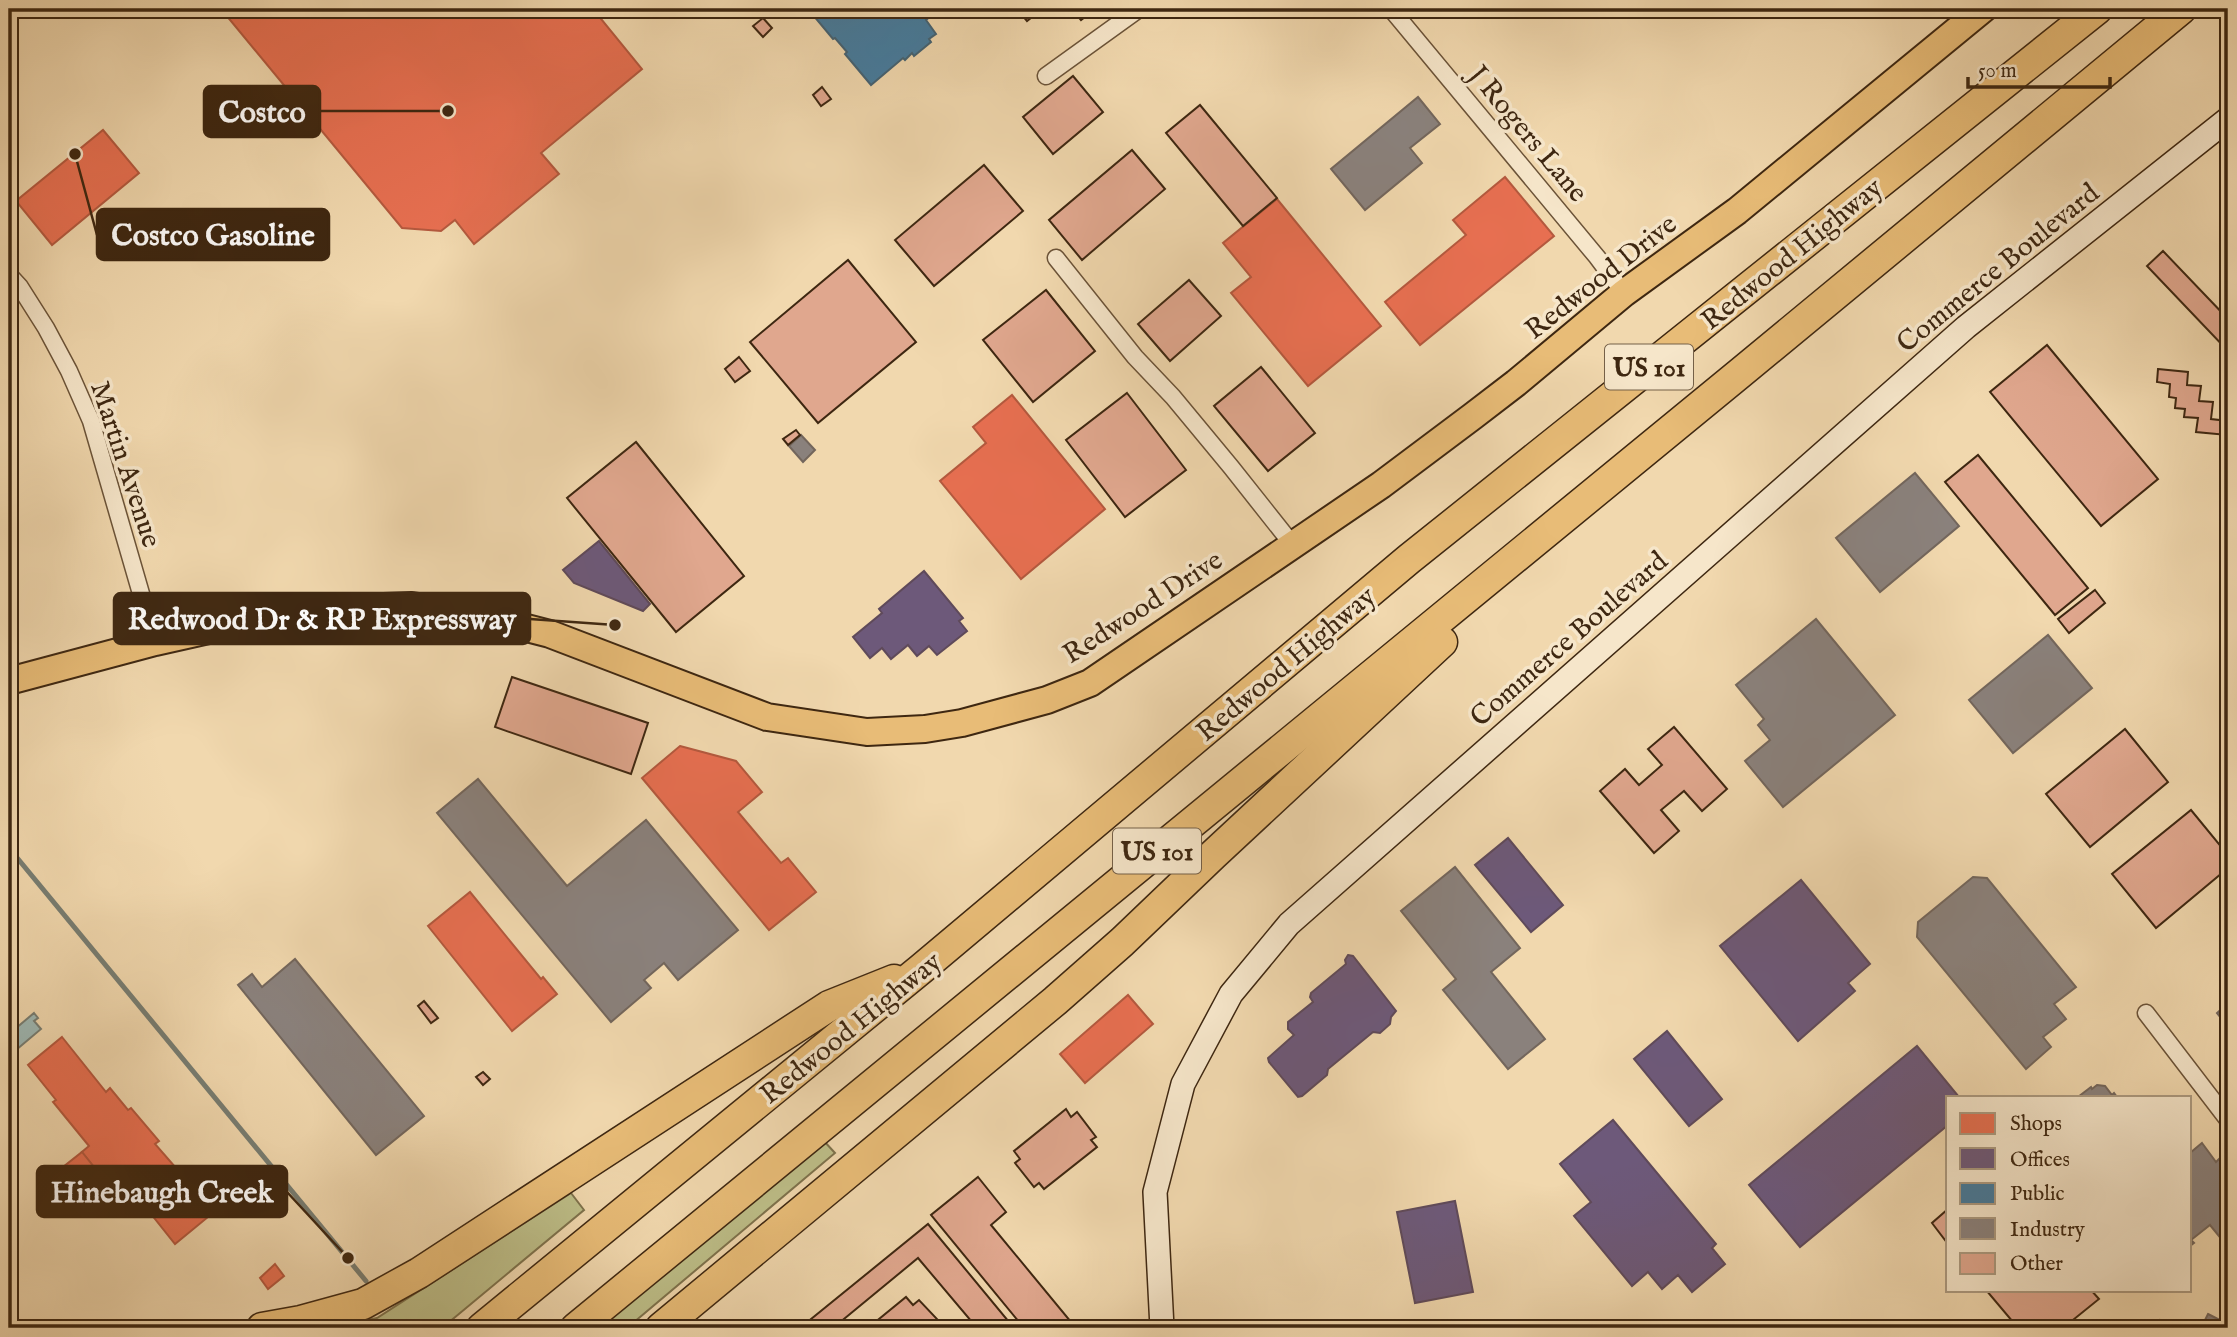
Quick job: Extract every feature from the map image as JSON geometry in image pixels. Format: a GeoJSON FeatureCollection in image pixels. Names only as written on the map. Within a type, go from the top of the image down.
{"type":"FeatureCollection","features":[{"type":"Feature","properties":{"kind":"highway","name":"Redwood Highway"},"geometry":{"type":"LineString","coordinates":[[482,1328],[921,969],[1409,559],[2097,9]]}},
{"type":"Feature","properties":{"kind":"highway","name":"Redwood Highway"},"geometry":{"type":"LineString","coordinates":[[576,1328],[2181,9]]}},
{"type":"Feature","properties":{"kind":"highway"},"geometry":{"type":"LineString","coordinates":[[662,1328],[1055,1002],[1417,665],[1739,374]]}},
{"type":"Feature","properties":{"kind":"highway"},"geometry":{"type":"LineString","coordinates":[[262,1328],[301,1321],[363,1304],[419,1273],[829,1006],[921,969]]}},
{"type":"Feature","properties":{"kind":"main road","name":"Redwood Drive"},"geometry":{"type":"LineString","coordinates":[[9,681],[155,642],[299,610],[412,606],[484,617],[550,634],[767,716],[867,732],[925,729],[962,723],[1036,703],[1090,683],[1381,485],[1505,392],[1624,293],[1748,202],[1983,9]]}},
{"type":"Feature","properties":{"kind":"street"},"geometry":{"type":"LineString","coordinates":[[1046,76],[1139,9]]}},
{"type":"Feature","properties":{"kind":"street","name":"J Rogers Lane"},"geometry":{"type":"LineString","coordinates":[[1391,9],[1624,293]]}},
{"type":"Feature","properties":{"kind":"street","name":"Commerce Boulevard"},"geometry":{"type":"LineString","coordinates":[[1163,1328],[1155,1192],[1183,1084],[1231,994],[1289,924],[1966,327],[2228,119]]}},
{"type":"Feature","properties":{"kind":"street"},"geometry":{"type":"LineString","coordinates":[[1056,258],[1135,357],[1173,397],[1223,457],[1292,544]]}},
{"type":"Feature","properties":{"kind":"street","name":"Martin Avenue"},"geometry":{"type":"LineString","coordinates":[[9,275],[46,328],[69,370],[91,421],[155,642]]}},
{"type":"Feature","properties":{"kind":"street"},"geometry":{"type":"LineString","coordinates":[[2146,1013],[2228,1120]]}},
{"type":"Feature","properties":{"kind":"green space"},"geometry":{"type":"Polygon","coordinates":[[[823,1140],[835,1153],[627,1328],[596,1328],[823,1140]]]}},
{"type":"Feature","properties":{"kind":"green space"},"geometry":{"type":"Polygon","coordinates":[[[571,1193],[584,1210],[442,1328],[330,1328],[377,1318],[571,1193]]]}},
{"type":"Feature","properties":{"kind":"water"},"geometry":{"type":"Polygon","coordinates":[[[34,1013],[38,1018],[34,1021],[41,1029],[16,1050],[9,1040],[9,1034],[34,1013]]]}},
{"type":"Feature","properties":{"kind":"building: Shops"},"geometry":{"type":"Polygon","coordinates":[[[221,9],[593,9],[642,69],[541,153],[559,174],[474,244],[455,220],[441,231],[402,228],[221,9]]]}},
{"type":"Feature","properties":{"kind":"building: Shops"},"geometry":{"type":"Polygon","coordinates":[[[103,130],[139,173],[52,245],[16,201],[103,130]]]}},
{"type":"Feature","properties":{"kind":"building: Shops"},"geometry":{"type":"Polygon","coordinates":[[[1505,177],[1554,236],[1420,345],[1385,302],[1466,235],[1453,220],[1505,177]]]}},
{"type":"Feature","properties":{"kind":"building: Shops"},"geometry":{"type":"Polygon","coordinates":[[[1277,199],[1381,326],[1308,386],[1231,293],[1251,277],[1223,243],[1277,199]]]}},
{"type":"Feature","properties":{"kind":"building: Shops"},"geometry":{"type":"Polygon","coordinates":[[[1012,395],[1105,509],[1021,579],[940,481],[986,443],[973,427],[1012,395]]]}},
{"type":"Feature","properties":{"kind":"building: Shops"},"geometry":{"type":"Polygon","coordinates":[[[680,746],[736,761],[762,792],[738,812],[781,863],[788,858],[816,892],[769,930],[642,778],[680,746]]]}},
{"type":"Feature","properties":{"kind":"building: Shops"},"geometry":{"type":"Polygon","coordinates":[[[470,892],[541,979],[543,977],[557,994],[512,1031],[428,926],[470,892]]]}},
{"type":"Feature","properties":{"kind":"building: Shops"},"geometry":{"type":"Polygon","coordinates":[[[1128,995],[1153,1024],[1085,1083],[1060,1054],[1128,995]]]}},
{"type":"Feature","properties":{"kind":"building: Shops"},"geometry":{"type":"Polygon","coordinates":[[[62,1037],[106,1092],[110,1088],[159,1141],[155,1144],[176,1168],[173,1171],[180,1179],[177,1182],[208,1217],[175,1244],[147,1209],[143,1213],[109,1172],[102,1177],[82,1152],[89,1146],[53,1102],[56,1100],[28,1065],[62,1037]]]}},
{"type":"Feature","properties":{"kind":"building: Shops"},"geometry":{"type":"Polygon","coordinates":[[[82,1152],[102,1177],[74,1201],[53,1175],[82,1152]]]}},
{"type":"Feature","properties":{"kind":"building: Shops"},"geometry":{"type":"Polygon","coordinates":[[[275,1264],[284,1276],[268,1289],[260,1278],[275,1264]]]}},
{"type":"Feature","properties":{"kind":"building: Offices"},"geometry":{"type":"Polygon","coordinates":[[[599,541],[650,604],[643,611],[574,583],[563,570],[599,541]]]}},
{"type":"Feature","properties":{"kind":"building: Offices"},"geometry":{"type":"Polygon","coordinates":[[[924,571],[963,618],[959,621],[967,631],[937,655],[929,646],[917,656],[908,645],[891,659],[882,648],[870,658],[853,637],[882,613],[879,609],[924,571]]]}},
{"type":"Feature","properties":{"kind":"building: Offices"},"geometry":{"type":"Polygon","coordinates":[[[1508,838],[1563,905],[1531,932],[1475,865],[1508,838]]]}},
{"type":"Feature","properties":{"kind":"building: Offices"},"geometry":{"type":"Polygon","coordinates":[[[1801,880],[1870,964],[1848,983],[1855,991],[1798,1041],[1720,946],[1801,880]]]}},
{"type":"Feature","properties":{"kind":"building: Offices"},"geometry":{"type":"Polygon","coordinates":[[[1348,955],[1353,956],[1396,1011],[1390,1024],[1380,1033],[1373,1032],[1328,1069],[1327,1075],[1298,1097],[1268,1058],[1294,1035],[1288,1029],[1288,1022],[1313,1002],[1311,993],[1346,964],[1348,955]]]}},
{"type":"Feature","properties":{"kind":"building: Offices"},"geometry":{"type":"Polygon","coordinates":[[[1667,1031],[1722,1099],[1689,1126],[1634,1059],[1667,1031]]]}},
{"type":"Feature","properties":{"kind":"building: Offices"},"geometry":{"type":"Polygon","coordinates":[[[1917,1046],[1958,1096],[1946,1096],[1946,1127],[1800,1247],[1749,1185],[1917,1046]]]}},
{"type":"Feature","properties":{"kind":"building: Offices"},"geometry":{"type":"Polygon","coordinates":[[[1613,1120],[1716,1244],[1712,1248],[1725,1264],[1692,1292],[1678,1275],[1662,1289],[1648,1272],[1632,1286],[1574,1216],[1591,1202],[1560,1164],[1613,1120]]]}},
{"type":"Feature","properties":{"kind":"building: Offices"},"geometry":{"type":"Polygon","coordinates":[[[1455,1201],[1473,1292],[1415,1303],[1397,1212],[1455,1201]]]}},
{"type":"Feature","properties":{"kind":"building: Public"},"geometry":{"type":"Polygon","coordinates":[[[808,9],[939,9],[926,20],[936,34],[929,39],[931,42],[914,56],[912,53],[905,60],[903,58],[871,85],[845,54],[847,52],[808,9]]]}},
{"type":"Feature","properties":{"kind":"building: Industry"},"geometry":{"type":"Polygon","coordinates":[[[1418,97],[1440,124],[1410,148],[1422,163],[1365,210],[1331,169],[1418,97]]]}},
{"type":"Feature","properties":{"kind":"building: Industry"},"geometry":{"type":"Polygon","coordinates":[[[801,435],[815,450],[803,462],[789,446],[801,435]]]}},
{"type":"Feature","properties":{"kind":"building: Industry"},"geometry":{"type":"Polygon","coordinates":[[[1915,473],[1959,526],[1880,592],[1836,538],[1915,473]]]}},
{"type":"Feature","properties":{"kind":"building: Industry"},"geometry":{"type":"Polygon","coordinates":[[[1816,619],[1895,715],[1783,807],[1745,761],[1770,740],[1758,725],[1764,719],[1736,685],[1816,619]]]}},
{"type":"Feature","properties":{"kind":"building: Industry"},"geometry":{"type":"Polygon","coordinates":[[[2048,635],[2092,688],[2013,753],[1969,700],[2048,635]]]}},
{"type":"Feature","properties":{"kind":"building: Industry"},"geometry":{"type":"Polygon","coordinates":[[[478,779],[567,886],[646,820],[738,930],[678,980],[664,963],[644,980],[651,988],[611,1022],[437,813],[478,779]]]}},
{"type":"Feature","properties":{"kind":"building: Industry"},"geometry":{"type":"Polygon","coordinates":[[[1455,867],[1520,948],[1491,972],[1545,1039],[1508,1069],[1443,990],[1456,979],[1401,911],[1455,867]]]}},
{"type":"Feature","properties":{"kind":"building: Industry"},"geometry":{"type":"Polygon","coordinates":[[[1973,877],[1987,878],[2076,987],[2054,1004],[2066,1019],[2043,1037],[2051,1047],[2026,1069],[1917,937],[1918,922],[1973,877]]]}},
{"type":"Feature","properties":{"kind":"building: Industry"},"geometry":{"type":"Polygon","coordinates":[[[295,959],[424,1116],[376,1155],[238,985],[252,974],[262,987],[295,959]]]}},
{"type":"Feature","properties":{"kind":"building: Industry"},"geometry":{"type":"Polygon","coordinates":[[[2228,1003],[2228,1027],[2217,1013],[2228,1003]]]}},
{"type":"Feature","properties":{"kind":"building: Industry"},"geometry":{"type":"Polygon","coordinates":[[[2097,1085],[2105,1086],[2116,1096],[2079,1096],[2091,1087],[2092,1089],[2097,1085]]]}},
{"type":"Feature","properties":{"kind":"building: Industry"},"geometry":{"type":"Polygon","coordinates":[[[2202,1143],[2216,1162],[2219,1159],[2228,1170],[2227,1246],[2210,1225],[2192,1239],[2192,1151],[2202,1143]]]}},
{"type":"Feature","properties":{"kind":"building: Industry"},"geometry":{"type":"Polygon","coordinates":[[[2208,1314],[2228,1324],[2228,1328],[2201,1328],[2208,1314]]]}},
{"type":"Feature","properties":{"kind":"building: Industry"},"geometry":{"type":"Polygon","coordinates":[[[2160,1320],[2175,1327],[2176,1328],[2156,1328],[2160,1320]]]}},
{"type":"Feature","properties":{"kind":"building: Other"},"geometry":{"type":"Polygon","coordinates":[[[1017,9],[1042,9],[1027,21],[1017,9]]]}},
{"type":"Feature","properties":{"kind":"building: Other"},"geometry":{"type":"Polygon","coordinates":[[[1072,9],[1095,9],[1081,20],[1072,9]]]}},
{"type":"Feature","properties":{"kind":"building: Other"},"geometry":{"type":"Polygon","coordinates":[[[763,18],[772,28],[763,37],[753,26],[763,18]]]}},
{"type":"Feature","properties":{"kind":"building: Other"},"geometry":{"type":"Polygon","coordinates":[[[1073,76],[1103,112],[1053,154],[1023,117],[1073,76]]]}},
{"type":"Feature","properties":{"kind":"building: Other"},"geometry":{"type":"Polygon","coordinates":[[[822,87],[831,99],[821,106],[813,95],[822,87]]]}},
{"type":"Feature","properties":{"kind":"building: Other"},"geometry":{"type":"Polygon","coordinates":[[[1200,105],[1277,198],[1243,226],[1166,133],[1200,105]]]}},
{"type":"Feature","properties":{"kind":"building: Other"},"geometry":{"type":"Polygon","coordinates":[[[1132,150],[1165,189],[1082,260],[1049,220],[1132,150]]]}},
{"type":"Feature","properties":{"kind":"building: Other"},"geometry":{"type":"Polygon","coordinates":[[[984,165],[1023,211],[934,286],[895,240],[984,165]]]}},
{"type":"Feature","properties":{"kind":"building: Other"},"geometry":{"type":"Polygon","coordinates":[[[2163,251],[2228,319],[2228,351],[2147,266],[2163,251]]]}},
{"type":"Feature","properties":{"kind":"building: Other"},"geometry":{"type":"Polygon","coordinates":[[[848,260],[916,342],[818,423],[750,342],[848,260]]]}},
{"type":"Feature","properties":{"kind":"building: Other"},"geometry":{"type":"Polygon","coordinates":[[[1189,280],[1221,316],[1170,361],[1138,324],[1189,280]]]}},
{"type":"Feature","properties":{"kind":"building: Other"},"geometry":{"type":"Polygon","coordinates":[[[1046,290],[1095,351],[1033,402],[983,340],[1046,290]]]}},
{"type":"Feature","properties":{"kind":"building: Other"},"geometry":{"type":"Polygon","coordinates":[[[2047,345],[2158,479],[2101,526],[1990,392],[2047,345]]]}},
{"type":"Feature","properties":{"kind":"building: Other"},"geometry":{"type":"Polygon","coordinates":[[[739,357],[750,371],[735,382],[725,369],[739,357]]]}},
{"type":"Feature","properties":{"kind":"building: Other"},"geometry":{"type":"Polygon","coordinates":[[[1261,367],[1315,433],[1268,471],[1214,406],[1261,367]]]}},
{"type":"Feature","properties":{"kind":"building: Other"},"geometry":{"type":"Polygon","coordinates":[[[2158,369],[2188,372],[2187,385],[2201,386],[2199,401],[2213,402],[2211,419],[2228,421],[2227,435],[2196,432],[2198,418],[2184,417],[2185,409],[2175,408],[2176,398],[2169,397],[2170,384],[2157,382],[2158,369]]]}},
{"type":"Feature","properties":{"kind":"building: Other"},"geometry":{"type":"Polygon","coordinates":[[[1127,393],[1186,470],[1125,517],[1066,440],[1127,393]]]}},
{"type":"Feature","properties":{"kind":"building: Other"},"geometry":{"type":"Polygon","coordinates":[[[796,430],[800,435],[788,445],[783,439],[796,430]]]}},
{"type":"Feature","properties":{"kind":"building: Other"},"geometry":{"type":"Polygon","coordinates":[[[636,442],[744,576],[676,632],[567,498],[636,442]]]}},
{"type":"Feature","properties":{"kind":"building: Other"},"geometry":{"type":"Polygon","coordinates":[[[1978,455],[2088,588],[2055,615],[1945,482],[1978,455]]]}},
{"type":"Feature","properties":{"kind":"building: Other"},"geometry":{"type":"Polygon","coordinates":[[[2095,590],[2105,603],[2069,633],[2058,619],[2095,590]]]}},
{"type":"Feature","properties":{"kind":"building: Other"},"geometry":{"type":"Polygon","coordinates":[[[512,677],[648,723],[631,774],[495,727],[512,677]]]}},
{"type":"Feature","properties":{"kind":"building: Other"},"geometry":{"type":"Polygon","coordinates":[[[1674,727],[1727,789],[1702,811],[1684,791],[1661,810],[1679,831],[1654,853],[1600,791],[1625,769],[1639,785],[1662,765],[1648,749],[1674,727]]]}},
{"type":"Feature","properties":{"kind":"building: Other"},"geometry":{"type":"Polygon","coordinates":[[[2125,729],[2168,782],[2090,847],[2046,794],[2125,729]]]}},
{"type":"Feature","properties":{"kind":"building: Other"},"geometry":{"type":"Polygon","coordinates":[[[2191,810],[2228,855],[2228,868],[2156,928],[2112,874],[2191,810]]]}},
{"type":"Feature","properties":{"kind":"building: Other"},"geometry":{"type":"Polygon","coordinates":[[[424,1001],[438,1018],[431,1023],[418,1006],[424,1001]]]}},
{"type":"Feature","properties":{"kind":"building: Other"},"geometry":{"type":"Polygon","coordinates":[[[483,1072],[490,1079],[483,1085],[476,1077],[483,1072]]]}},
{"type":"Feature","properties":{"kind":"building: Other"},"geometry":{"type":"Polygon","coordinates":[[[1066,1109],[1071,1117],[1077,1112],[1096,1137],[1091,1140],[1097,1147],[1044,1189],[1039,1183],[1034,1187],[1015,1163],[1020,1159],[1014,1151],[1066,1109]]]}},
{"type":"Feature","properties":{"kind":"building: Other"},"geometry":{"type":"Polygon","coordinates":[[[978,1177],[1006,1212],[991,1225],[1076,1328],[1024,1328],[931,1215],[978,1177]]]}},
{"type":"Feature","properties":{"kind":"building: Other"},"geometry":{"type":"Polygon","coordinates":[[[1946,1211],[1946,1241],[1932,1223],[1946,1211]]]}},
{"type":"Feature","properties":{"kind":"building: Other"},"geometry":{"type":"Polygon","coordinates":[[[928,1224],[1014,1328],[977,1328],[918,1258],[833,1328],[800,1328],[928,1224]]]}},
{"type":"Feature","properties":{"kind":"building: Other"},"geometry":{"type":"Polygon","coordinates":[[[1988,1292],[2093,1292],[2099,1299],[2063,1328],[2018,1328],[1988,1292]]]}},
{"type":"Feature","properties":{"kind":"building: Other"},"geometry":{"type":"Polygon","coordinates":[[[906,1297],[913,1305],[919,1300],[937,1319],[925,1328],[868,1328],[906,1297]]]}},
{"type":"Feature","properties":{"kind":"waterway"},"geometry":{"type":"LineString","coordinates":[[9,848],[366,1281]]}},
{"type":"Feature","properties":{"kind":"place","name":"Costco"},"geometry":{"type":"Point","coordinates":[448,111]}},
{"type":"Feature","properties":{"kind":"place","name":"Costco Gasoline"},"geometry":{"type":"Point","coordinates":[75,154]}},
{"type":"Feature","properties":{"kind":"place","name":"Redwood Dr & RP Expressway"},"geometry":{"type":"Point","coordinates":[615,625]}},
{"type":"Feature","properties":{"kind":"place","name":"Hinebaugh Creek"},"geometry":{"type":"Point","coordinates":[348,1258]}}]}
